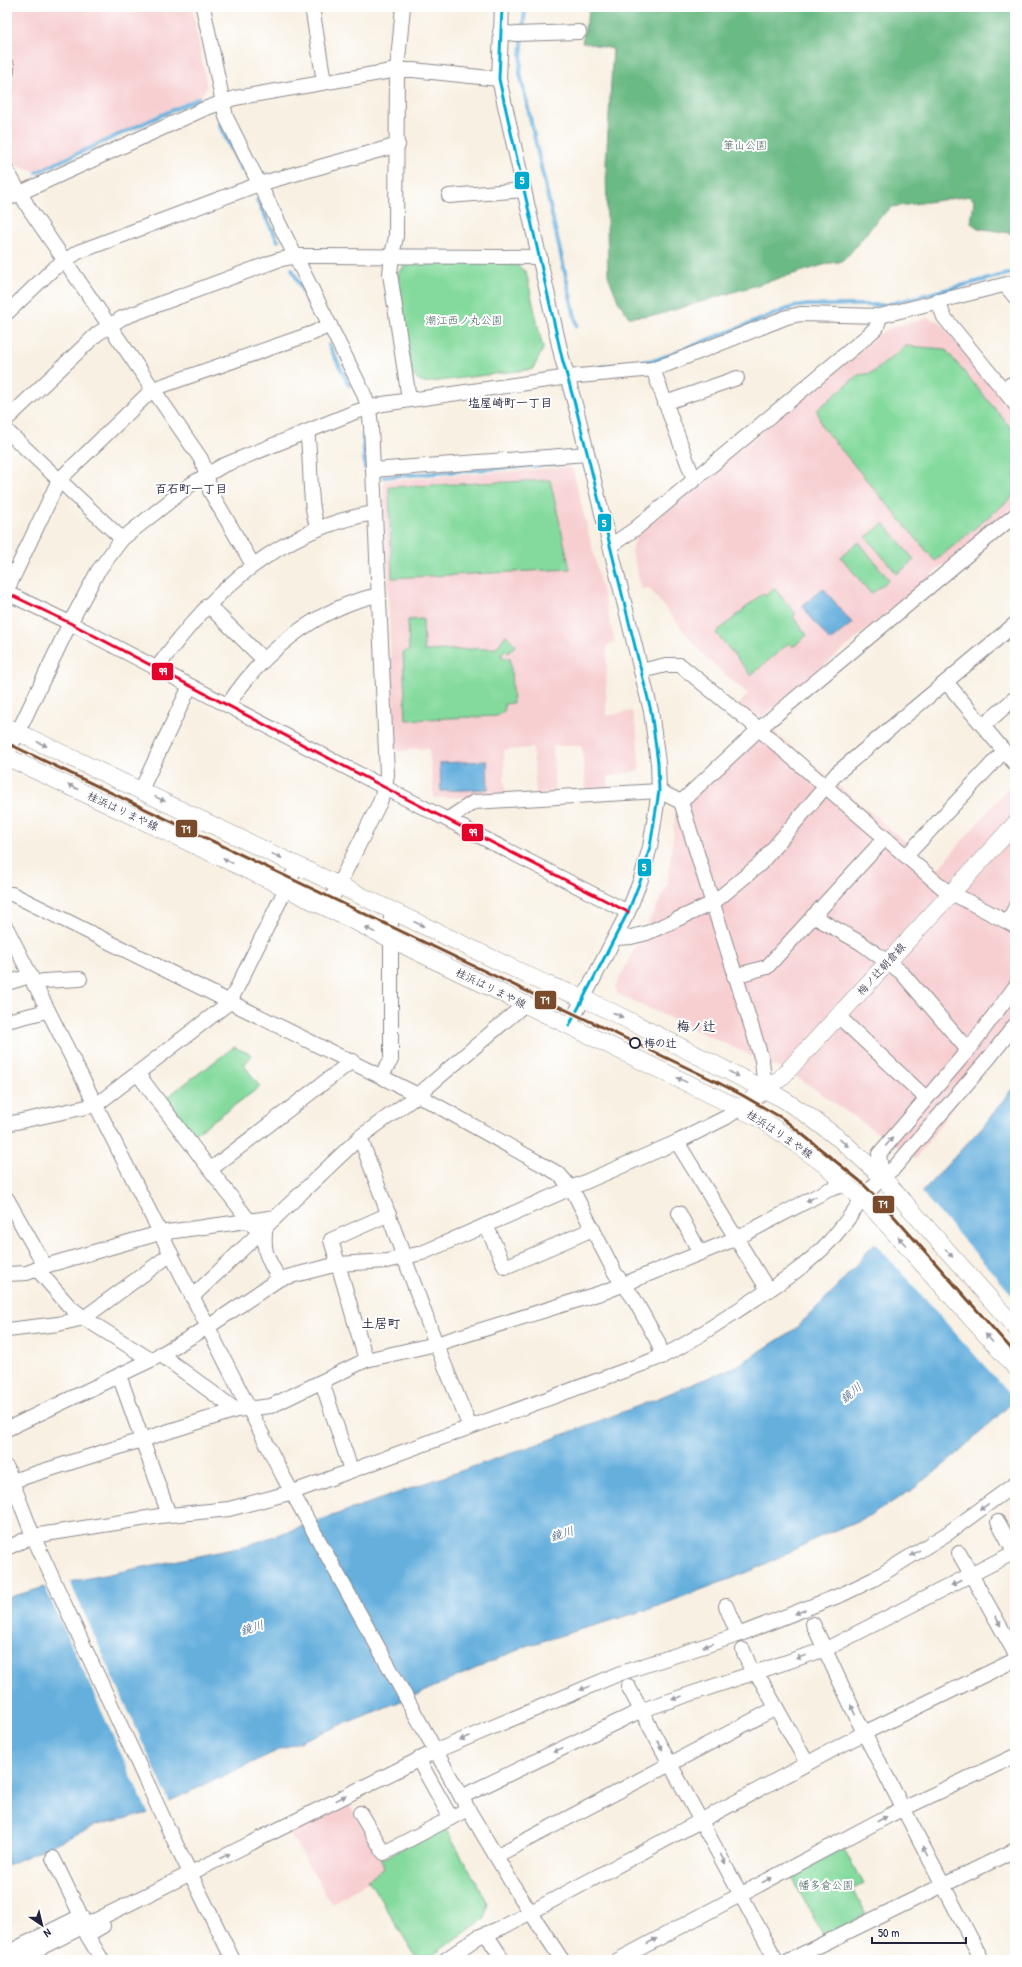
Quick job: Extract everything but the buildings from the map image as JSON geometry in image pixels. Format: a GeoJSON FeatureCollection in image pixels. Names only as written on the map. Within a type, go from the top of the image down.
{"type":"FeatureCollection","features":[{"type":"Feature","properties":{"kind":"main road"},"geometry":{"type":"LineString","coordinates":[[12,730],[141,790],[338,886],[546,984],[583,998],[783,1099],[842,1141],[882,1177],[1015,1327]]}},
{"type":"Feature","properties":{"kind":"main road","name":"桂浜はりまや線"},"geometry":{"type":"LineString","coordinates":[[7,756],[286,888],[763,1120],[824,1164],[862,1198],[1015,1367]]}},
{"type":"Feature","properties":{"kind":"main road","name":"梅ノ辻朝倉線"},"geometry":{"type":"LineString","coordinates":[[740,1108],[781,1078],[1015,824]]}},
{"type":"Feature","properties":{"kind":"street"},"geometry":{"type":"LineString","coordinates":[[203,7],[226,117],[363,392],[369,408],[386,774],[385,787],[380,802],[327,908]]}},
{"type":"Feature","properties":{"kind":"street"},"geometry":{"type":"LineString","coordinates":[[312,7],[324,82]]}},
{"type":"Feature","properties":{"kind":"street"},"geometry":{"type":"LineString","coordinates":[[403,7],[397,70],[398,145],[396,237],[390,274],[409,399]]}},
{"type":"Feature","properties":{"kind":"street"},"geometry":{"type":"LineString","coordinates":[[502,7],[498,79],[562,358],[651,711],[656,741],[659,791],[650,847],[641,879],[628,912],[569,1026]]}},
{"type":"Feature","properties":{"kind":"street"},"geometry":{"type":"LineString","coordinates":[[500,32],[516,34],[579,32]]}},
{"type":"Feature","properties":{"kind":"street"},"geometry":{"type":"LineString","coordinates":[[7,66],[7,72]]}},
{"type":"Feature","properties":{"kind":"street"},"geometry":{"type":"LineString","coordinates":[[7,199],[222,102],[324,82],[397,70],[413,70],[498,79]]}},
{"type":"Feature","properties":{"kind":"street"},"geometry":{"type":"LineString","coordinates":[[7,313],[65,260],[78,252],[259,184],[398,145]]}},
{"type":"Feature","properties":{"kind":"street"},"geometry":{"type":"LineString","coordinates":[[7,171],[65,260],[201,459],[207,475],[210,491],[253,565]]}},
{"type":"Feature","properties":{"kind":"street"},"geometry":{"type":"LineString","coordinates":[[449,196],[524,190]]}},
{"type":"Feature","properties":{"kind":"street"},"geometry":{"type":"LineString","coordinates":[[7,419],[97,334],[109,325],[122,318],[278,260],[296,256],[392,255],[540,258]]}},
{"type":"Feature","properties":{"kind":"street"},"geometry":{"type":"LineString","coordinates":[[7,756],[12,730],[98,571],[122,539],[190,485],[222,466],[369,408],[409,399],[568,377],[653,369],[787,317],[801,314],[880,316],[1010,284],[1015,297]]}},
{"type":"Feature","properties":{"kind":"street"},"geometry":{"type":"LineString","coordinates":[[938,301],[944,317],[1009,385],[1015,404]]}},
{"type":"Feature","properties":{"kind":"street"},"geometry":{"type":"LineString","coordinates":[[610,546],[635,530],[865,338],[876,327],[880,316]]}},
{"type":"Feature","properties":{"kind":"street"},"geometry":{"type":"LineString","coordinates":[[330,325],[313,333],[154,389],[59,480],[7,591],[628,912]]}},
{"type":"Feature","properties":{"kind":"street"},"geometry":{"type":"LineString","coordinates":[[653,369],[694,480]]}},
{"type":"Feature","properties":{"kind":"street"},"geometry":{"type":"LineString","coordinates":[[665,403],[738,378]]}},
{"type":"Feature","properties":{"kind":"street"},"geometry":{"type":"LineString","coordinates":[[7,431],[122,539]]}},
{"type":"Feature","properties":{"kind":"street"},"geometry":{"type":"LineString","coordinates":[[307,432],[311,451],[314,519],[318,529]]}},
{"type":"Feature","properties":{"kind":"street"},"geometry":{"type":"LineString","coordinates":[[373,470],[587,454]]}},
{"type":"Feature","properties":{"kind":"street"},"geometry":{"type":"LineString","coordinates":[[157,668],[181,634],[208,605],[229,584],[253,565],[280,548],[318,529],[350,517],[374,512]]}},
{"type":"Feature","properties":{"kind":"street"},"geometry":{"type":"LineString","coordinates":[[681,802],[759,729],[1015,515]]}},
{"type":"Feature","properties":{"kind":"street"},"geometry":{"type":"LineString","coordinates":[[228,705],[241,685],[264,660],[304,628],[332,610],[356,600],[378,595]]}},
{"type":"Feature","properties":{"kind":"street"},"geometry":{"type":"LineString","coordinates":[[208,605],[264,660]]}},
{"type":"Feature","properties":{"kind":"street"},"geometry":{"type":"LineString","coordinates":[[615,938],[631,937],[648,933],[713,903],[760,864],[837,773],[1015,624]]}},
{"type":"Feature","properties":{"kind":"street"},"geometry":{"type":"LineString","coordinates":[[641,671],[666,665],[680,665],[759,729],[944,889],[1011,924],[1015,908]]}},
{"type":"Feature","properties":{"kind":"street"},"geometry":{"type":"LineString","coordinates":[[946,682],[1015,764]]}},
{"type":"Feature","properties":{"kind":"street"},"geometry":{"type":"LineString","coordinates":[[141,790],[190,686]]}},
{"type":"Feature","properties":{"kind":"street"},"geometry":{"type":"LineString","coordinates":[[983,726],[1015,698]]}},
{"type":"Feature","properties":{"kind":"street"},"geometry":{"type":"LineString","coordinates":[[906,856],[1004,751]]}},
{"type":"Feature","properties":{"kind":"street"},"geometry":{"type":"LineString","coordinates":[[448,820],[474,802],[659,791],[681,802],[734,976],[762,1060],[765,1090]]}},
{"type":"Feature","properties":{"kind":"street"},"geometry":{"type":"LineString","coordinates":[[734,976],[767,967],[885,838]]}},
{"type":"Feature","properties":{"kind":"street"},"geometry":{"type":"LineString","coordinates":[[7,1124],[96,1105],[230,1002],[297,866]]}},
{"type":"Feature","properties":{"kind":"street"},"geometry":{"type":"LineString","coordinates":[[7,894],[12,894],[352,1061],[418,1095],[559,1174],[572,1189],[615,1273],[633,1297],[658,1342],[662,1356]]}},
{"type":"Feature","properties":{"kind":"street"},"geometry":{"type":"LineString","coordinates":[[381,1076],[391,1060],[391,910]]}},
{"type":"Feature","properties":{"kind":"street"},"geometry":{"type":"LineString","coordinates":[[813,916],[861,943],[888,961],[901,972],[968,1050]]}},
{"type":"Feature","properties":{"kind":"street"},"geometry":{"type":"LineString","coordinates":[[7,929],[192,1297],[293,1492],[465,1803],[530,1911],[556,1958]]}},
{"type":"Feature","properties":{"kind":"street"},"geometry":{"type":"LineString","coordinates":[[7,983],[32,980],[43,981],[80,979]]}},
{"type":"Feature","properties":{"kind":"street"},"geometry":{"type":"LineString","coordinates":[[882,1177],[879,1154],[968,1050],[1015,987]]}},
{"type":"Feature","properties":{"kind":"street"},"geometry":{"type":"LineString","coordinates":[[192,1297],[360,1137],[418,1095],[524,1005]]}},
{"type":"Feature","properties":{"kind":"street"},"geometry":{"type":"LineString","coordinates":[[7,1021],[47,1010]]}},
{"type":"Feature","properties":{"kind":"street"},"geometry":{"type":"LineString","coordinates":[[838,1016],[926,1098]]}},
{"type":"Feature","properties":{"kind":"street"},"geometry":{"type":"LineString","coordinates":[[7,1548],[33,1536],[169,1515],[229,1509],[293,1492],[677,1350],[807,1264],[830,1240],[862,1198],[899,1162],[1015,1025]]}},
{"type":"Feature","properties":{"kind":"street"},"geometry":{"type":"LineString","coordinates":[[211,1168],[352,1061]]}},
{"type":"Feature","properties":{"kind":"street"},"geometry":{"type":"LineString","coordinates":[[138,1072],[249,1221],[267,1225]]}},
{"type":"Feature","properties":{"kind":"street"},"geometry":{"type":"LineString","coordinates":[[7,1429],[155,1357],[208,1327],[279,1279],[338,1264],[406,1258],[422,1253],[677,1142],[727,1117],[740,1108]]}},
{"type":"Feature","properties":{"kind":"street"},"geometry":{"type":"LineString","coordinates":[[360,1137],[406,1258],[436,1344],[470,1427]]}},
{"type":"Feature","properties":{"kind":"street"},"geometry":{"type":"LineString","coordinates":[[677,1142],[768,1290]]}},
{"type":"Feature","properties":{"kind":"street"},"geometry":{"type":"LineString","coordinates":[[233,1960],[167,1826],[50,1569],[33,1536],[9,1475],[142,1440],[236,1410],[270,1406],[366,1360],[436,1344],[624,1285],[737,1238],[828,1190],[846,1184]]}},
{"type":"Feature","properties":{"kind":"street"},"geometry":{"type":"LineString","coordinates":[[7,1199],[41,1267],[69,1306],[84,1318],[155,1357],[236,1410]]}},
{"type":"Feature","properties":{"kind":"street"},"geometry":{"type":"LineString","coordinates":[[679,1213],[700,1253]]}},
{"type":"Feature","properties":{"kind":"street"},"geometry":{"type":"LineString","coordinates":[[366,1360],[331,1240],[389,1214]]}},
{"type":"Feature","properties":{"kind":"street"},"geometry":{"type":"LineString","coordinates":[[7,1274],[27,1273],[41,1267],[160,1233],[249,1221],[267,1225]]}},
{"type":"Feature","properties":{"kind":"street"},"geometry":{"type":"LineString","coordinates":[[267,1225],[264,1241],[265,1254],[279,1279]]}},
{"type":"Feature","properties":{"kind":"street"},"geometry":{"type":"LineString","coordinates":[[486,1225],[505,1267],[593,1229]]}},
{"type":"Feature","properties":{"kind":"street"},"geometry":{"type":"LineString","coordinates":[[247,1245],[265,1254]]}},
{"type":"Feature","properties":{"kind":"street"},"geometry":{"type":"LineString","coordinates":[[7,1330],[58,1324],[84,1318],[171,1254]]}},
{"type":"Feature","properties":{"kind":"street"},"geometry":{"type":"LineString","coordinates":[[119,1375],[169,1515]]}},
{"type":"Feature","properties":{"kind":"street"},"geometry":{"type":"LineString","coordinates":[[322,1382],[351,1470]]}},
{"type":"Feature","properties":{"kind":"street"},"geometry":{"type":"LineString","coordinates":[[7,1953],[83,1921],[113,1912],[436,1751],[622,1673],[738,1636],[830,1600],[874,1579],[948,1533],[1015,1484]]}},
{"type":"Feature","properties":{"kind":"street"},"geometry":{"type":"LineString","coordinates":[[360,1813],[384,1853],[452,1818],[465,1803],[642,1710],[826,1649],[1015,1552],[998,1522]]}},
{"type":"Feature","properties":{"kind":"street"},"geometry":{"type":"LineString","coordinates":[[960,1553],[971,1575],[979,1585],[1015,1653]]}},
{"type":"Feature","properties":{"kind":"street"},"geometry":{"type":"LineString","coordinates":[[726,1606],[738,1636]]}},
{"type":"Feature","properties":{"kind":"street"},"geometry":{"type":"LineString","coordinates":[[813,1624],[864,1733],[982,1960]]}},
{"type":"Feature","properties":{"kind":"street"},"geometry":{"type":"LineString","coordinates":[[743,1650],[754,1672],[807,1763]]}},
{"type":"Feature","properties":{"kind":"street"},"geometry":{"type":"LineString","coordinates":[[445,1960],[478,1937],[503,1927],[530,1911],[864,1733],[1015,1660]]}},
{"type":"Feature","properties":{"kind":"street"},"geometry":{"type":"LineString","coordinates":[[628,1686],[702,1820],[776,1960]]}},
{"type":"Feature","properties":{"kind":"street"},"geometry":{"type":"LineString","coordinates":[[496,1856],[776,1708]]}},
{"type":"Feature","properties":{"kind":"street"},"geometry":{"type":"LineString","coordinates":[[618,1960],[741,1893],[903,1809],[1015,1756]]}},
{"type":"Feature","properties":{"kind":"street"},"geometry":{"type":"LineString","coordinates":[[414,1761],[452,1818]]}},
{"type":"Feature","properties":{"kind":"street"},"geometry":{"type":"LineString","coordinates":[[790,1960],[1015,1850]]}},
{"type":"Feature","properties":{"kind":"street"},"geometry":{"type":"LineString","coordinates":[[52,1858],[83,1921]]}},
{"type":"Feature","properties":{"kind":"street"},"geometry":{"type":"LineString","coordinates":[[102,1960],[87,1936],[113,1921],[113,1912]]}},
{"type":"Feature","properties":{"kind":"street"},"geometry":{"type":"LineString","coordinates":[[16,1960],[83,1921]]}},
{"type":"Feature","properties":{"kind":"street"},"geometry":{"type":"LineString","coordinates":[[486,1934],[503,1960]]}},
{"type":"Feature","properties":{"kind":"shaded area"},"geometry":{"type":"Polygon","coordinates":[[[7,7],[192,7],[207,87],[201,96],[35,171],[17,166],[7,149],[7,78],[14,75],[7,37],[7,7]]]}},
{"type":"Feature","properties":{"kind":"shaded area"},"geometry":{"type":"Polygon","coordinates":[[[928,318],[940,322],[1015,413],[1015,505],[764,716],[748,716],[738,706],[748,694],[706,658],[649,588],[641,589],[632,551],[636,536],[882,332],[893,327],[928,318]]]}},
{"type":"Feature","properties":{"kind":"shaded area"},"geometry":{"type":"Polygon","coordinates":[[[569,467],[573,470],[615,642],[607,645],[606,716],[632,711],[637,733],[640,770],[608,777],[609,789],[586,791],[582,746],[553,746],[555,792],[536,794],[533,748],[504,750],[505,795],[434,798],[429,748],[395,751],[383,481],[569,467]]]}},
{"type":"Feature","properties":{"kind":"shaded area"},"geometry":{"type":"Polygon","coordinates":[[[769,728],[938,869],[1015,780],[1015,1025],[915,1159],[797,1077],[618,994],[615,987],[667,886],[676,812],[769,728]]]}},
{"type":"Feature","properties":{"kind":"shaded area"},"geometry":{"type":"Polygon","coordinates":[[[347,1801],[381,1859],[384,1868],[367,1879],[368,1881],[332,1904],[288,1831],[347,1801]]]}},
{"type":"Feature","properties":{"kind":"green space","name":"筆山公園"},"geometry":{"type":"Polygon","coordinates":[[[590,7],[1015,7],[1015,234],[978,228],[971,223],[974,201],[970,196],[892,207],[879,218],[846,258],[839,262],[830,263],[657,315],[629,317],[618,301],[608,275],[606,164],[613,49],[582,42],[590,7]]]}},
{"type":"Feature","properties":{"kind":"green space","name":"潮江西ノ丸公園"},"geometry":{"type":"Polygon","coordinates":[[[408,261],[513,262],[526,272],[543,349],[533,369],[423,383],[412,375],[398,274],[408,261]]]}},
{"type":"Feature","properties":{"kind":"green space"},"geometry":{"type":"Polygon","coordinates":[[[906,346],[945,349],[1015,433],[1015,495],[935,561],[822,427],[817,410],[858,375],[872,373],[906,346]]]}},
{"type":"Feature","properties":{"kind":"green space"},"geometry":{"type":"Polygon","coordinates":[[[550,480],[570,569],[392,578],[389,487],[550,480]]]}},
{"type":"Feature","properties":{"kind":"green space"},"geometry":{"type":"Polygon","coordinates":[[[884,523],[914,560],[897,574],[866,537],[884,523]]]}},
{"type":"Feature","properties":{"kind":"green space"},"geometry":{"type":"Polygon","coordinates":[[[859,542],[889,580],[871,594],[841,557],[859,542]]]}},
{"type":"Feature","properties":{"kind":"green space"},"geometry":{"type":"Polygon","coordinates":[[[774,588],[796,614],[793,617],[807,635],[794,646],[789,643],[751,675],[716,633],[763,593],[765,596],[774,588]]]}},
{"type":"Feature","properties":{"kind":"green space"},"geometry":{"type":"Polygon","coordinates":[[[423,619],[424,651],[496,648],[506,635],[516,645],[508,653],[505,650],[502,653],[502,658],[510,658],[513,703],[504,704],[505,710],[497,716],[406,720],[403,652],[409,651],[408,620],[423,619]]]}},
{"type":"Feature","properties":{"kind":"green space"},"geometry":{"type":"Polygon","coordinates":[[[234,1047],[252,1055],[244,1065],[260,1087],[193,1135],[166,1098],[234,1047]]]}},
{"type":"Feature","properties":{"kind":"green space"},"geometry":{"type":"Polygon","coordinates":[[[444,1826],[488,1903],[484,1919],[426,1960],[418,1960],[368,1879],[384,1868],[381,1860],[444,1826]]]}},
{"type":"Feature","properties":{"kind":"green space","name":"幡多倉公園"},"geometry":{"type":"Polygon","coordinates":[[[843,1847],[863,1884],[853,1889],[866,1915],[823,1936],[791,1874],[843,1847]]]}},
{"type":"Feature","properties":{"kind":"water"},"geometry":{"type":"Polygon","coordinates":[[[823,588],[852,623],[830,641],[802,606],[823,588]]]}},
{"type":"Feature","properties":{"kind":"water"},"geometry":{"type":"Polygon","coordinates":[[[487,761],[488,789],[441,791],[440,763],[487,761]]]}},
{"type":"Feature","properties":{"kind":"water","name":"鏡川"},"geometry":{"type":"Polygon","coordinates":[[[1015,1085],[1015,1400],[955,1456],[916,1487],[873,1514],[817,1538],[753,1570],[653,1608],[529,1645],[416,1695],[281,1749],[172,1800],[149,1813],[97,1825],[7,1865],[7,1598],[45,1587],[243,1547],[538,1444],[641,1405],[737,1366],[795,1329],[839,1285],[871,1247],[985,1124],[1015,1085]]]}},
{"type":"Feature","properties":{"kind":"pier"},"geometry":{"type":"Polygon","coordinates":[[[920,1191],[1015,1298],[1015,1400],[874,1242],[920,1191]]]}},
{"type":"Feature","properties":{"kind":"pier"},"geometry":{"type":"Polygon","coordinates":[[[69,1580],[170,1803],[149,1815],[44,1585],[69,1580]]]}},
{"type":"Feature","properties":{"kind":"waterway"},"geometry":{"type":"LineString","coordinates":[[525,7],[520,73],[577,326]]}},
{"type":"Feature","properties":{"kind":"waterway"},"geometry":{"type":"LineString","coordinates":[[37,172],[199,98]]}},
{"type":"Feature","properties":{"kind":"waterway"},"geometry":{"type":"LineString","coordinates":[[219,124],[242,170]]}},
{"type":"Feature","properties":{"kind":"waterway"},"geometry":{"type":"LineString","coordinates":[[257,200],[278,241]]}},
{"type":"Feature","properties":{"kind":"waterway"},"geometry":{"type":"LineString","coordinates":[[292,269],[314,315]]}},
{"type":"Feature","properties":{"kind":"waterway"},"geometry":{"type":"LineString","coordinates":[[600,367],[656,360],[793,307],[808,305],[886,305],[1015,272]]}},
{"type":"Feature","properties":{"kind":"waterway"},"geometry":{"type":"LineString","coordinates":[[329,345],[349,385]]}},
{"type":"Feature","properties":{"kind":"waterway"},"geometry":{"type":"LineString","coordinates":[[363,436],[365,468]]}},
{"type":"Feature","properties":{"kind":"waterway"},"geometry":{"type":"LineString","coordinates":[[384,477],[567,463]]}},
{"type":"Feature","properties":{"kind":"transit line","name":"5"},"geometry":{"type":"LineString","coordinates":[[502,7],[499,79],[562,358],[576,408],[651,711],[658,763],[659,791],[650,847],[641,879],[628,912],[569,1026]]}},
{"type":"Feature","properties":{"kind":"transit line","name":"99"},"geometry":{"type":"LineString","coordinates":[[7,593],[70,623],[403,797],[628,912]]}},
{"type":"Feature","properties":{"kind":"transit line","name":"T1"},"geometry":{"type":"LineString","coordinates":[[7,743],[717,1082],[782,1118],[860,1181],[883,1204],[1015,1353]]}},
{"type":"Feature","properties":{"kind":"place","name":"梅の辻"},"geometry":{"type":"Point","coordinates":[635,1043]}},
{"type":"Feature","properties":{"kind":"district","name":"塩屋崎町一丁目"},"geometry":{"type":"Point","coordinates":[510,403]}},
{"type":"Feature","properties":{"kind":"district","name":"百石町一丁目"},"geometry":{"type":"Point","coordinates":[191,489]}},
{"type":"Feature","properties":{"kind":"district","name":"梅ノ辻"},"geometry":{"type":"Point","coordinates":[696,1026]}},
{"type":"Feature","properties":{"kind":"district","name":"土居町"},"geometry":{"type":"Point","coordinates":[381,1323]}}]}
